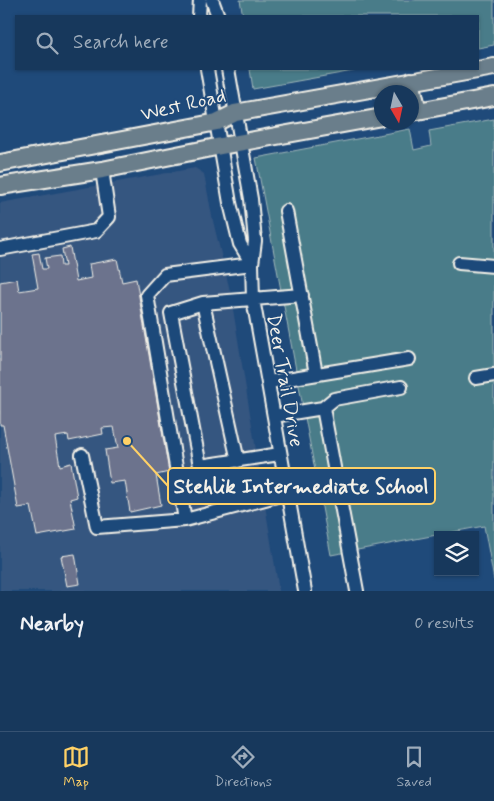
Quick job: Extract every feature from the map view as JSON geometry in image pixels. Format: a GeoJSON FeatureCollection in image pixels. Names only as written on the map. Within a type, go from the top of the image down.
{"type":"FeatureCollection","features":[{"type":"Feature","properties":{"kind":"main road","name":"West Road"},"geometry":{"type":"LineString","coordinates":[[479,70],[494,67]]}},
{"type":"Feature","properties":{"kind":"main road","name":"West Road"},"geometry":{"type":"LineString","coordinates":[[5,162],[217,122],[236,113],[476,70]]}},
{"type":"Feature","properties":{"kind":"main road"},"geometry":{"type":"LineString","coordinates":[[411,81],[412,85]]}},
{"type":"Feature","properties":{"kind":"main road"},"geometry":{"type":"LineString","coordinates":[[419,110],[494,97]]}},
{"type":"Feature","properties":{"kind":"main road"},"geometry":{"type":"LineString","coordinates":[[5,162],[7,185],[102,170],[240,142],[374,118]]}},
{"type":"Feature","properties":{"kind":"street"},"geometry":{"type":"LineString","coordinates":[[199,15],[200,0]]}},
{"type":"Feature","properties":{"kind":"street"},"geometry":{"type":"LineString","coordinates":[[212,0],[218,15]]}},
{"type":"Feature","properties":{"kind":"street","name":"Deer Trail Drive"},"geometry":{"type":"LineString","coordinates":[[207,70],[230,203],[240,244],[252,264]]}},
{"type":"Feature","properties":{"kind":"street","name":"Deer Trail Drive"},"geometry":{"type":"LineString","coordinates":[[228,70],[251,199],[255,241],[252,264],[253,299],[305,591]]}},
{"type":"Feature","properties":{"kind":"street"},"geometry":{"type":"LineString","coordinates":[[0,249],[96,231],[109,217],[102,170]]}},
{"type":"Feature","properties":{"kind":"street"},"geometry":{"type":"LineString","coordinates":[[286,211],[316,374]]}},
{"type":"Feature","properties":{"kind":"street"},"geometry":{"type":"LineString","coordinates":[[459,263],[494,267]]}},
{"type":"Feature","properties":{"kind":"street"},"geometry":{"type":"LineString","coordinates":[[185,520],[147,294],[166,275],[252,264]]}},
{"type":"Feature","properties":{"kind":"street"},"geometry":{"type":"LineString","coordinates":[[280,454],[200,466],[171,313],[203,303],[302,295]]}},
{"type":"Feature","properties":{"kind":"street"},"geometry":{"type":"LineString","coordinates":[[203,303],[238,461]]}},
{"type":"Feature","properties":{"kind":"street"},"geometry":{"type":"LineString","coordinates":[[269,382],[409,359]]}},
{"type":"Feature","properties":{"kind":"street"},"geometry":{"type":"LineString","coordinates":[[476,378],[494,375]]}},
{"type":"Feature","properties":{"kind":"street"},"geometry":{"type":"LineString","coordinates":[[274,416],[323,408],[334,399],[401,387]]}},
{"type":"Feature","properties":{"kind":"street"},"geometry":{"type":"LineString","coordinates":[[323,408],[357,591]]}},
{"type":"Feature","properties":{"kind":"street"},"geometry":{"type":"LineString","coordinates":[[82,455],[97,527],[185,520],[288,493]]}},
{"type":"Feature","properties":{"kind":"shaded area"},"geometry":{"type":"Polygon","coordinates":[[[195,168],[204,174],[230,291],[279,591],[0,591],[0,203],[195,168]]]}},
{"type":"Feature","properties":{"kind":"green space"},"geometry":{"type":"Polygon","coordinates":[[[240,0],[494,0],[494,45],[479,48],[479,15],[243,15],[240,0]]]}},
{"type":"Feature","properties":{"kind":"green space"},"geometry":{"type":"Polygon","coordinates":[[[250,70],[358,70],[253,89],[250,70]]]}},
{"type":"Feature","properties":{"kind":"green space"},"geometry":{"type":"Polygon","coordinates":[[[494,119],[494,580],[484,526],[458,531],[434,531],[434,535],[331,555],[256,158],[405,130],[410,130],[414,150],[431,146],[429,131],[494,119]]]}},
{"type":"Feature","properties":{"kind":"building"},"geometry":{"type":"Polygon","coordinates":[[[70,247],[76,281],[91,278],[89,264],[117,259],[122,282],[136,279],[169,472],[156,475],[161,505],[130,512],[125,481],[110,483],[105,450],[118,448],[114,427],[102,428],[103,434],[69,441],[68,435],[55,437],[60,466],[71,463],[77,497],[70,499],[76,529],[37,536],[31,506],[18,508],[3,425],[0,425],[0,282],[17,279],[19,291],[38,288],[32,254],[39,253],[42,269],[47,269],[45,258],[60,256],[61,266],[65,266],[62,249],[70,247]]]}},
{"type":"Feature","properties":{"kind":"building"},"geometry":{"type":"Polygon","coordinates":[[[75,554],[80,584],[67,586],[61,556],[75,554]]]}},
{"type":"Feature","properties":{"kind":"place","name":"Stehlik Intermediate School"},"geometry":{"type":"Point","coordinates":[127,441]}}]}
